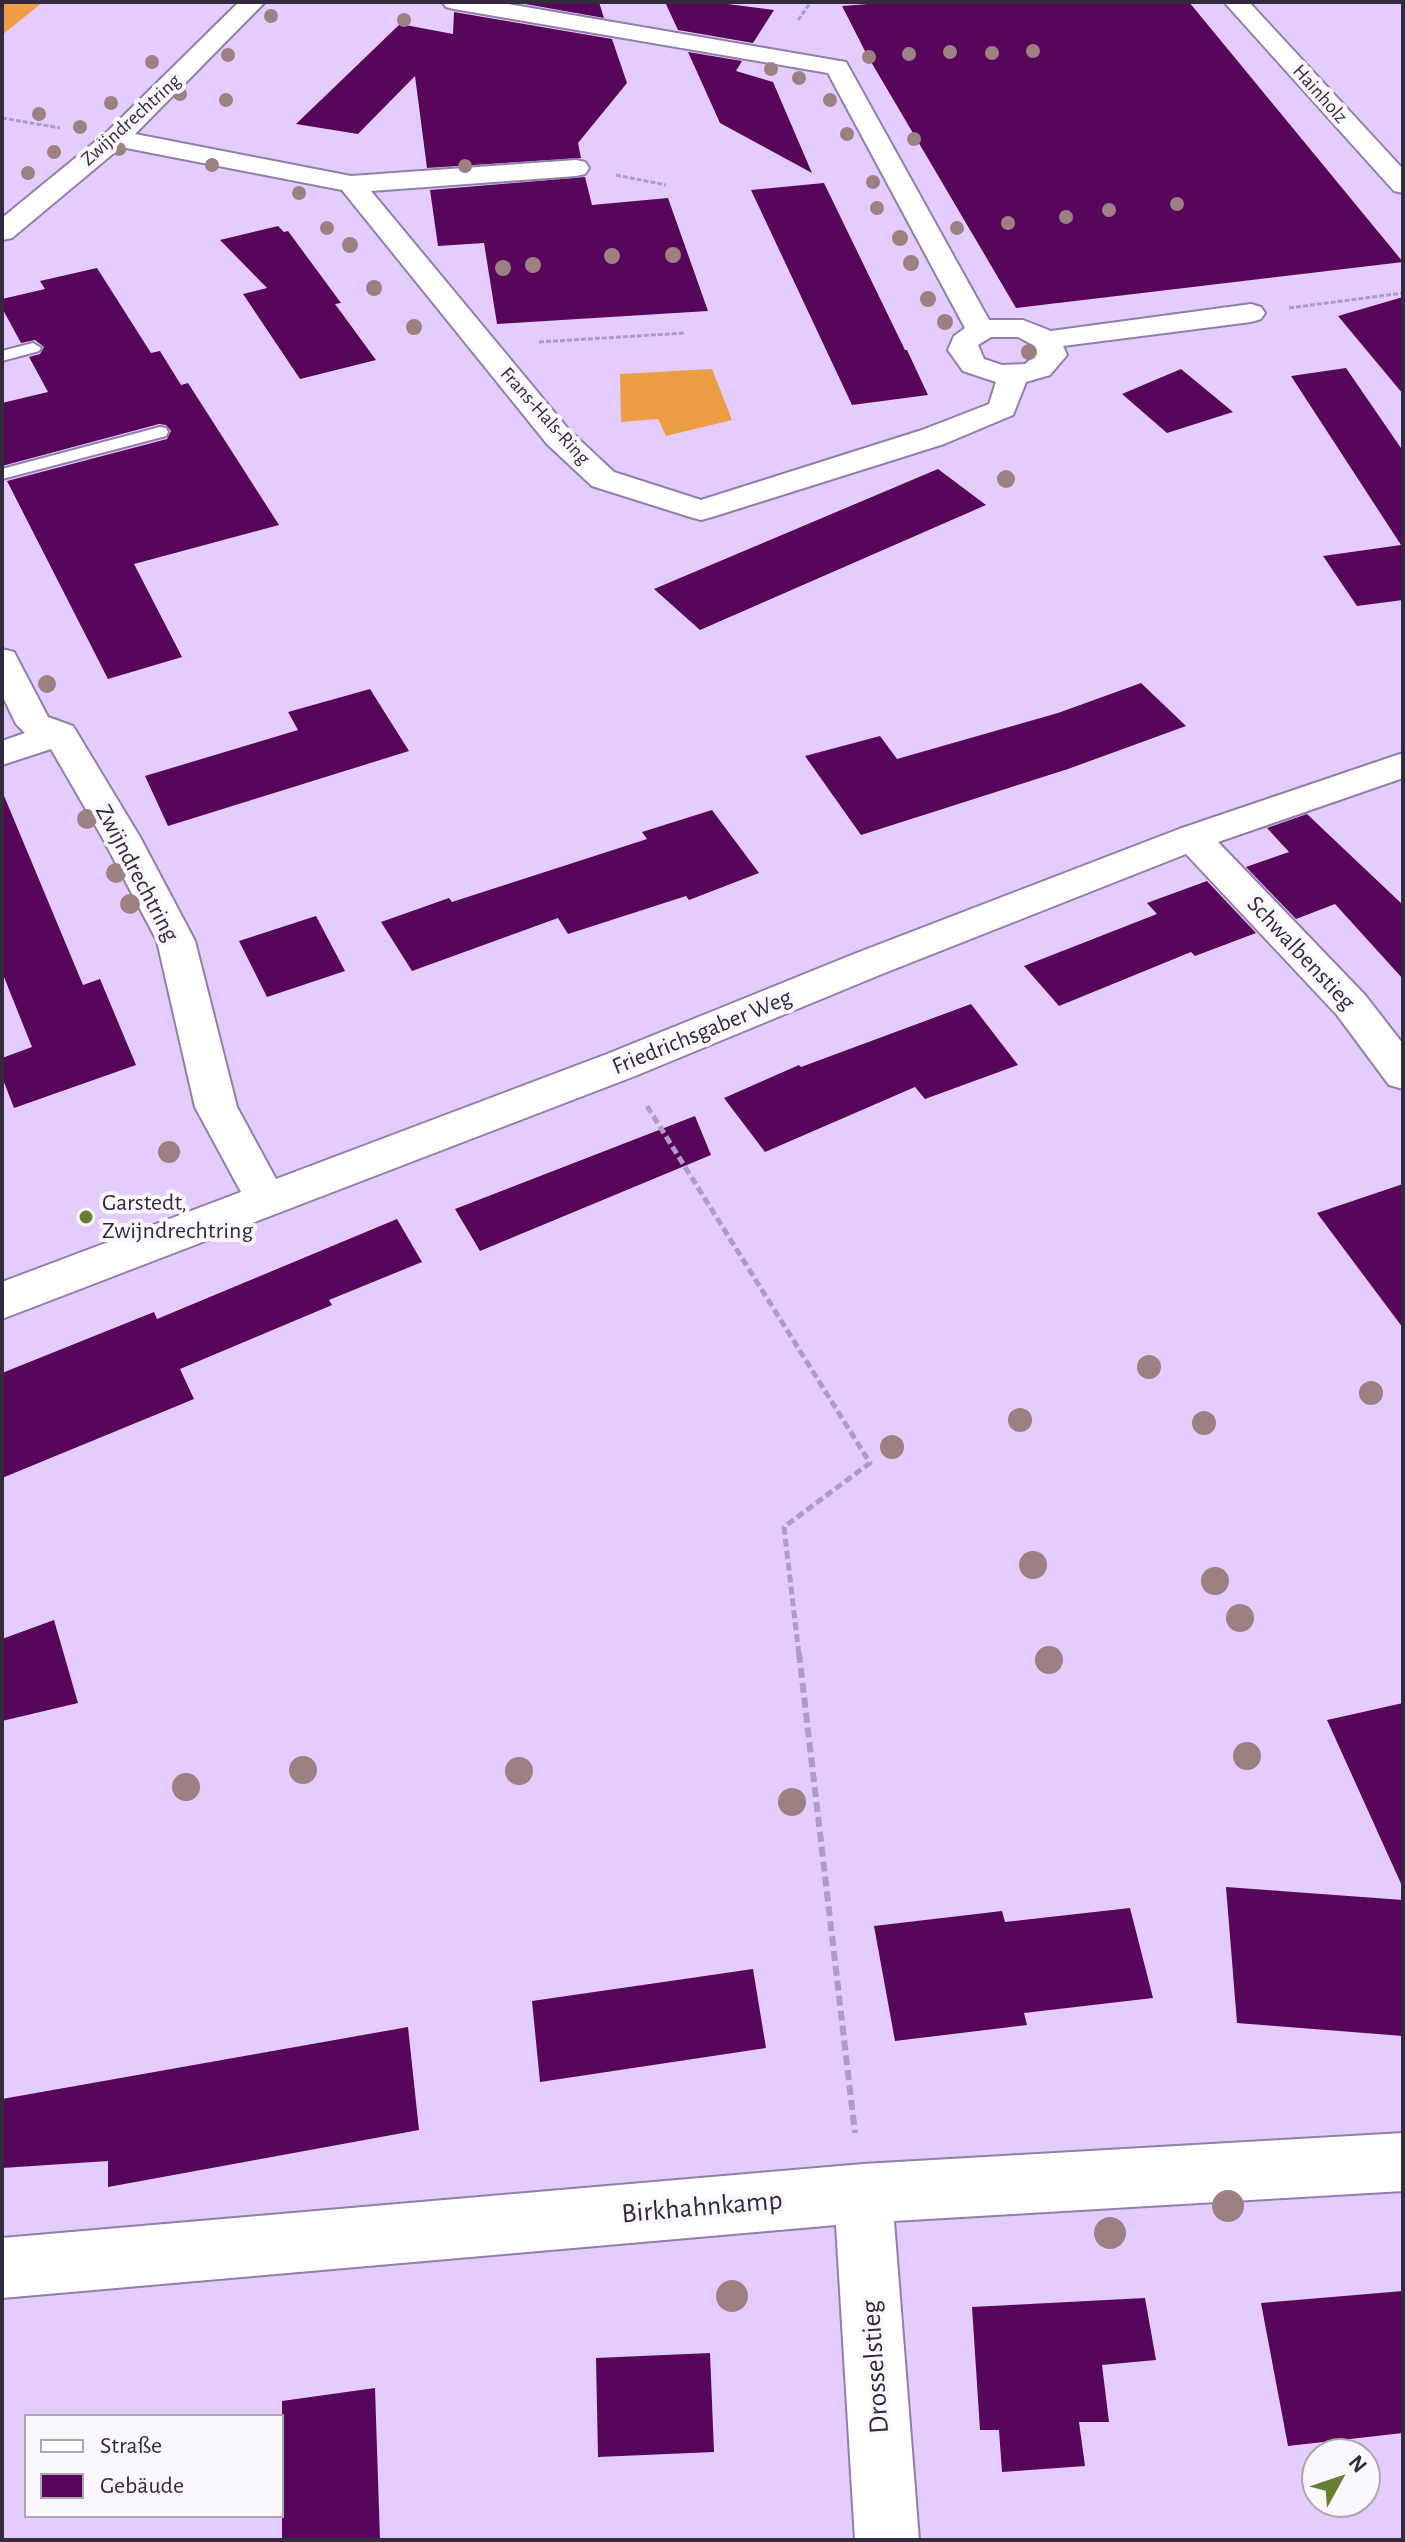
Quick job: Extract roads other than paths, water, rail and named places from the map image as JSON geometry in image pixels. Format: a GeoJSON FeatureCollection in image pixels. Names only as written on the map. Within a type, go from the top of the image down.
{"type":"FeatureCollection","features":[{"type":"Feature","properties":{"kind":"street","name":"Zwijndrechtring"},"geometry":{"type":"LineString","coordinates":[[2,232],[116,138],[253,2]]}},
{"type":"Feature","properties":{"kind":"street"},"geometry":{"type":"LineString","coordinates":[[454,2],[837,67],[981,330]]}},
{"type":"Feature","properties":{"kind":"street","name":"Hainholz"},"geometry":{"type":"LineString","coordinates":[[1236,2],[1403,185]]}},
{"type":"Feature","properties":{"kind":"street"},"geometry":{"type":"LineString","coordinates":[[116,138],[351,184],[576,168]]}},
{"type":"Feature","properties":{"kind":"street","name":"Frans-Hals-Ring"},"geometry":{"type":"LineString","coordinates":[[351,184],[558,437],[603,479],[701,510],[933,437],[1002,409],[1014,375]]}},
{"type":"Feature","properties":{"kind":"street"},"geometry":{"type":"LineString","coordinates":[[1046,340],[1052,355],[1048,363],[1040,369],[1014,375],[984,370],[966,357],[964,342],[981,330],[995,327],[1023,329],[1046,340],[1251,313]]}},
{"type":"Feature","properties":{"kind":"street","name":"Zwijndrechtring"},"geometry":{"type":"LineString","coordinates":[[2,660],[34,724],[60,734],[121,837],[176,941],[216,1107],[266,1200]]}},
{"type":"Feature","properties":{"kind":"street"},"geometry":{"type":"LineString","coordinates":[[2,753],[60,734]]}},
{"type":"Feature","properties":{"kind":"street","name":"Friedrichsgaber Weg"},"geometry":{"type":"LineString","coordinates":[[2,1301],[621,1065],[868,964],[1192,838],[1403,765]]}},
{"type":"Feature","properties":{"kind":"street","name":"Schwalbenstieg"},"geometry":{"type":"LineString","coordinates":[[1192,838],[1351,1005],[1403,1074]]}},
{"type":"Feature","properties":{"kind":"street","name":"Birkhahnkamp"},"geometry":{"type":"LineString","coordinates":[[2,2268],[863,2193],[1403,2162]]}},
{"type":"Feature","properties":{"kind":"street","name":"Drosselstieg"},"geometry":{"type":"LineString","coordinates":[[863,2193],[887,2540]]}},
{"type":"Feature","properties":{"kind":"lane"},"geometry":{"type":"LineString","coordinates":[[2,356],[33,348]]}},
{"type":"Feature","properties":{"kind":"lane"},"geometry":{"type":"LineString","coordinates":[[2,474],[160,432]]}},
{"type":"Feature","properties":{"kind":"place","name":"Garstedt, Zwijndrechtring"},"geometry":{"type":"Point","coordinates":[86,1217]}}]}
